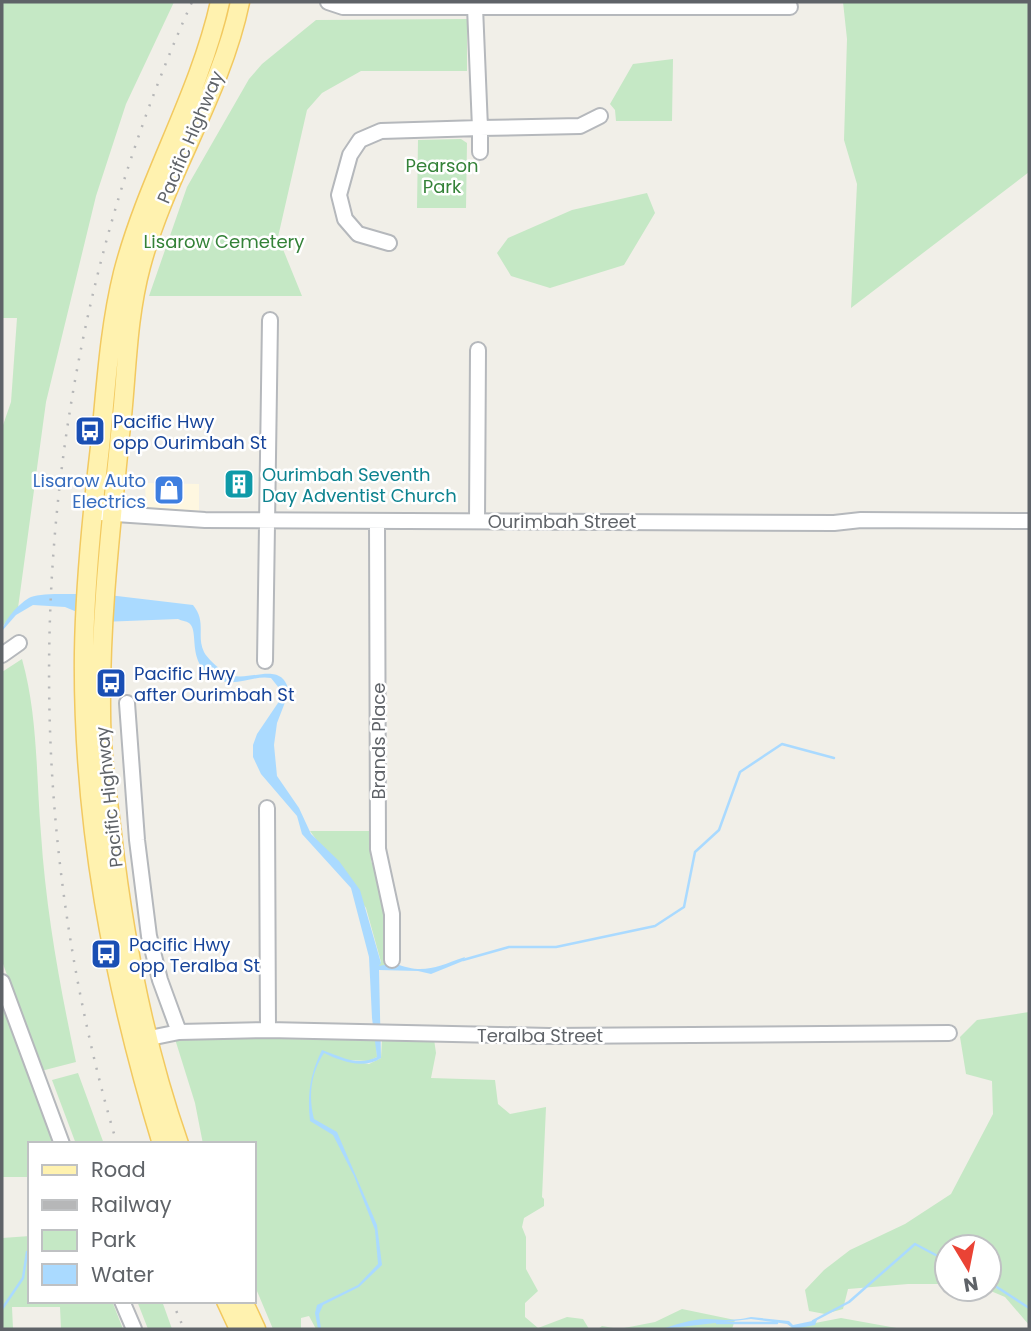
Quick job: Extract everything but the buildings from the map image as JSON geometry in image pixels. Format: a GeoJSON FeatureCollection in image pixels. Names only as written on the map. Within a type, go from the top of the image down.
{"type":"FeatureCollection","features":[{"type":"Feature","properties":{"kind":"main road","name":"Pacific Highway"},"geometry":{"type":"LineString","coordinates":[[162,1142],[140,1040],[132,967],[118,888],[94,630],[96,585],[109,350],[123,273],[152,187],[205,53],[220,2]]}},
{"type":"Feature","properties":{"kind":"main road","name":"Pacific Highway"},"geometry":{"type":"LineString","coordinates":[[102,514],[121,433],[129,323],[141,265],[161,204],[221,64],[240,2]]}},
{"type":"Feature","properties":{"kind":"main road","name":"Pacific Highway"},"geometry":{"type":"LineString","coordinates":[[140,1040],[178,1142]]}},
{"type":"Feature","properties":{"kind":"main road"},"geometry":{"type":"LineString","coordinates":[[227,1303],[239,1329]]}},
{"type":"Feature","properties":{"kind":"main road"},"geometry":{"type":"LineString","coordinates":[[244,1303],[256,1329]]}},
{"type":"Feature","properties":{"kind":"street"},"geometry":{"type":"LineString","coordinates":[[328,2],[343,7],[780,5]]}},
{"type":"Feature","properties":{"kind":"street"},"geometry":{"type":"LineString","coordinates":[[475,7],[480,152]]}},
{"type":"Feature","properties":{"kind":"street"},"geometry":{"type":"LineString","coordinates":[[389,243],[358,234],[345,219],[340,194],[350,155],[360,140],[380,131],[580,126],[600,116]]}},
{"type":"Feature","properties":{"kind":"street"},"geometry":{"type":"LineString","coordinates":[[265,661],[270,320]]}},
{"type":"Feature","properties":{"kind":"street"},"geometry":{"type":"LineString","coordinates":[[477,521],[478,350]]}},
{"type":"Feature","properties":{"kind":"street","name":"Ourimbah Street"},"geometry":{"type":"LineString","coordinates":[[102,514],[205,520],[834,523],[843,520],[853,523],[861,520],[1029,521]]}},
{"type":"Feature","properties":{"kind":"street","name":"Brands Place"},"geometry":{"type":"LineString","coordinates":[[377,521],[378,849],[392,914],[392,960]]}},
{"type":"Feature","properties":{"kind":"street"},"geometry":{"type":"LineString","coordinates":[[2,655],[19,643]]}},
{"type":"Feature","properties":{"kind":"street","name":"Pacific Highway"},"geometry":{"type":"LineString","coordinates":[[127,704],[137,841],[149,936],[160,980],[179,1032]]}},
{"type":"Feature","properties":{"kind":"street"},"geometry":{"type":"LineString","coordinates":[[267,808],[268,1030]]}},
{"type":"Feature","properties":{"kind":"street"},"geometry":{"type":"LineString","coordinates":[[2,982],[61,1142]]}},
{"type":"Feature","properties":{"kind":"street","name":"Teralba Street"},"geometry":{"type":"LineString","coordinates":[[140,1040],[179,1032],[268,1030],[549,1036],[949,1032]]}},
{"type":"Feature","properties":{"kind":"street"},"geometry":{"type":"LineString","coordinates":[[123,1303],[134,1329]]}},
{"type":"Feature","properties":{"kind":"shaded area"},"geometry":{"type":"Polygon","coordinates":[[[145,483],[199,484],[199,511],[146,507],[145,483]]]}},
{"type":"Feature","properties":{"kind":"green space"},"geometry":{"type":"Polygon","coordinates":[[[2,2],[174,2],[126,104],[96,196],[46,402],[18,608],[2,627],[2,428],[11,402],[17,318],[2,318],[2,2]]]}},
{"type":"Feature","properties":{"kind":"green space"},"geometry":{"type":"Polygon","coordinates":[[[843,2],[1029,2],[1029,172],[851,308],[857,184],[844,140],[847,39],[843,2]]]}},
{"type":"Feature","properties":{"kind":"green space","name":"Lisarow Cemetery"},"geometry":{"type":"Polygon","coordinates":[[[467,19],[467,71],[361,71],[322,93],[307,110],[278,237],[302,296],[149,296],[187,187],[249,79],[262,64],[316,20],[467,19]]]}},
{"type":"Feature","properties":{"kind":"green space"},"geometry":{"type":"Polygon","coordinates":[[[673,59],[672,121],[616,121],[615,110],[610,104],[633,64],[673,59]]]}},
{"type":"Feature","properties":{"kind":"green space","name":"Pearson Park"},"geometry":{"type":"Polygon","coordinates":[[[461,139],[467,143],[466,208],[417,208],[418,140],[461,139]]]}},
{"type":"Feature","properties":{"kind":"green space"},"geometry":{"type":"Polygon","coordinates":[[[647,193],[655,213],[624,265],[550,288],[511,276],[497,253],[508,238],[572,210],[647,193]]]}},
{"type":"Feature","properties":{"kind":"green space"},"geometry":{"type":"Polygon","coordinates":[[[22,659],[34,724],[43,863],[50,920],[76,1062],[41,1071],[2,961],[2,672],[22,659]]]}},
{"type":"Feature","properties":{"kind":"green space"},"geometry":{"type":"Polygon","coordinates":[[[310,831],[370,831],[371,861],[383,890],[390,969],[377,968],[381,962],[366,908],[310,831]]]}},
{"type":"Feature","properties":{"kind":"green space"},"geometry":{"type":"Polygon","coordinates":[[[2,1000],[53,1142],[28,1142],[28,1177],[2,1177],[2,1000]]]}},
{"type":"Feature","properties":{"kind":"green space"},"geometry":{"type":"Polygon","coordinates":[[[1029,1012],[1029,1325],[1003,1296],[1003,1233],[933,1233],[933,1284],[848,1289],[843,1309],[825,1314],[809,1311],[805,1290],[824,1270],[850,1250],[905,1224],[951,1194],[993,1114],[992,1081],[966,1074],[960,1037],[977,1020],[1029,1012]]]}},
{"type":"Feature","properties":{"kind":"green space"},"geometry":{"type":"Polygon","coordinates":[[[175,1039],[376,1040],[377,1057],[369,1061],[347,1060],[369,1064],[381,1058],[382,1039],[434,1039],[436,1053],[431,1078],[495,1080],[498,1104],[510,1114],[546,1107],[542,1197],[544,1206],[524,1218],[522,1227],[526,1237],[526,1269],[538,1291],[525,1303],[525,1317],[538,1328],[567,1317],[583,1319],[589,1329],[316,1329],[309,1316],[301,1318],[301,1329],[273,1329],[256,1289],[256,1142],[203,1142],[195,1103],[175,1039]]]}},
{"type":"Feature","properties":{"kind":"green space"},"geometry":{"type":"Polygon","coordinates":[[[78,1073],[103,1142],[75,1142],[52,1080],[78,1073]]]}},
{"type":"Feature","properties":{"kind":"green space"},"geometry":{"type":"Polygon","coordinates":[[[28,1236],[28,1303],[113,1303],[123,1329],[61,1329],[60,1307],[12,1307],[13,1329],[2,1329],[2,1238],[28,1236]]]}},
{"type":"Feature","properties":{"kind":"green space"},"geometry":{"type":"Polygon","coordinates":[[[138,1303],[163,1303],[172,1329],[148,1329],[138,1303]]]}},
{"type":"Feature","properties":{"kind":"green space"},"geometry":{"type":"Polygon","coordinates":[[[682,1309],[735,1320],[732,1329],[619,1329],[655,1322],[682,1309]]]}},
{"type":"Feature","properties":{"kind":"green space"},"geometry":{"type":"Polygon","coordinates":[[[841,1318],[902,1329],[784,1329],[841,1318]]]}},
{"type":"Feature","properties":{"kind":"green space"},"geometry":{"type":"Polygon","coordinates":[[[602,1326],[619,1329],[598,1329],[602,1326]]]}},
{"type":"Feature","properties":{"kind":"water"},"geometry":{"type":"Polygon","coordinates":[[[100,594],[193,605],[200,617],[204,652],[219,668],[233,676],[271,674],[285,681],[289,692],[277,723],[274,745],[277,776],[299,808],[311,834],[339,861],[360,890],[381,963],[379,966],[394,963],[422,969],[465,957],[463,961],[431,974],[379,970],[381,1058],[360,1064],[324,1053],[316,1069],[311,1093],[314,1119],[337,1132],[377,1225],[382,1265],[359,1287],[323,1305],[319,1314],[321,1329],[318,1329],[315,1313],[317,1305],[358,1285],[378,1264],[375,1230],[354,1176],[333,1135],[310,1121],[309,1111],[312,1076],[322,1050],[356,1061],[377,1057],[369,957],[351,888],[302,834],[297,816],[261,774],[253,757],[257,734],[280,700],[279,688],[271,678],[228,682],[210,675],[202,668],[198,659],[192,628],[189,623],[178,619],[101,622],[65,607],[33,605],[16,615],[2,631],[13,612],[31,597],[100,594]]]}},
{"type":"Feature","properties":{"kind":"water"},"geometry":{"type":"Polygon","coordinates":[[[751,1317],[789,1321],[793,1325],[817,1320],[815,1325],[794,1329],[787,1324],[751,1319],[662,1329],[695,1320],[751,1317]]]}},
{"type":"Feature","properties":{"kind":"waterway"},"geometry":{"type":"LineString","coordinates":[[463,960],[509,947],[556,947],[655,926],[684,907],[695,852],[719,830],[740,772],[782,744],[834,758]]}},
{"type":"Feature","properties":{"kind":"waterway"},"geometry":{"type":"LineString","coordinates":[[813,1321],[849,1302],[915,1244],[933,1254]]}},
{"type":"Feature","properties":{"kind":"waterway"},"geometry":{"type":"LineString","coordinates":[[2,1309],[23,1278],[27,1252]]}},
{"type":"Feature","properties":{"kind":"waterway"},"geometry":{"type":"LineString","coordinates":[[1003,1291],[1029,1308]]}},
{"type":"Feature","properties":{"kind":"waterway"},"geometry":{"type":"LineString","coordinates":[[717,1323],[777,1323]]}},
{"type":"Feature","properties":{"kind":"railway"},"geometry":{"type":"LineString","coordinates":[[117,1142],[82,1002],[59,858],[50,712],[52,566],[68,421],[97,278],[138,138],[192,2]]}},
{"type":"Feature","properties":{"kind":"railway"},"geometry":{"type":"LineString","coordinates":[[173,1303],[184,1329]]}},
{"type":"Feature","properties":{"kind":"place","name":"Pacific Hwy opp Ourimbah St"},"geometry":{"type":"Point","coordinates":[90,431]}},
{"type":"Feature","properties":{"kind":"place","name":"Ourimbah Seventh Day Adventist Church"},"geometry":{"type":"Point","coordinates":[239,484]}},
{"type":"Feature","properties":{"kind":"place","name":"Lisarow Auto Electrics"},"geometry":{"type":"Point","coordinates":[169,490]}},
{"type":"Feature","properties":{"kind":"place","name":"Pacific Hwy after Ourimbah St"},"geometry":{"type":"Point","coordinates":[111,683]}},
{"type":"Feature","properties":{"kind":"place","name":"Pacific Hwy opp Teralba St"},"geometry":{"type":"Point","coordinates":[106,954]}}]}
